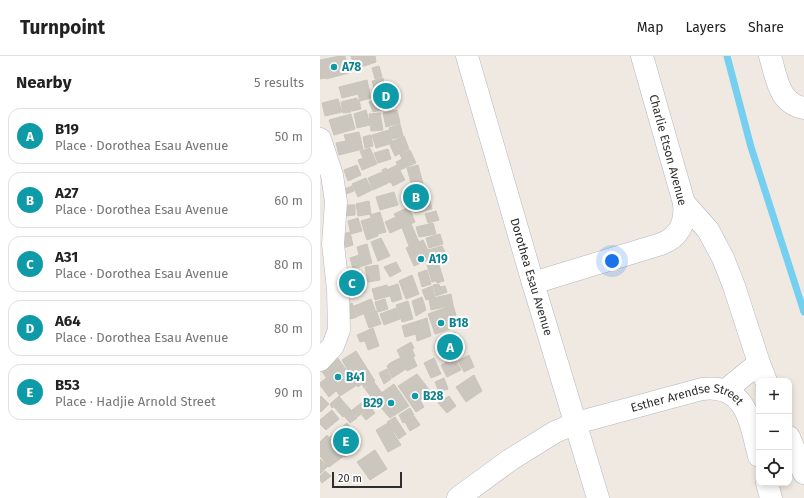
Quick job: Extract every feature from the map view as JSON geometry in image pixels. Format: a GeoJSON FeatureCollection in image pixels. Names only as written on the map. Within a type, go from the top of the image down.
{"type":"FeatureCollection","features":[{"type":"Feature","properties":{"kind":"street","name":"Dorothea Esau Avenue"},"geometry":{"type":"LineString","coordinates":[[467,56],[533,283],[598,498]]}},
{"type":"Feature","properties":{"kind":"street","name":"Charlie Etson Avenue"},"geometry":{"type":"LineString","coordinates":[[533,283],[666,242],[675,236],[683,224],[684,203],[642,56]]}},
{"type":"Feature","properties":{"kind":"street"},"geometry":{"type":"LineString","coordinates":[[770,56],[781,92],[784,97],[794,105],[804,108]]}},
{"type":"Feature","properties":{"kind":"street"},"geometry":{"type":"LineString","coordinates":[[320,139],[332,175],[336,202],[333,244],[338,288],[339,330],[333,346],[320,360]]}},
{"type":"Feature","properties":{"kind":"street"},"geometry":{"type":"LineString","coordinates":[[684,203],[708,230],[723,258],[734,286],[762,372],[726,390]]}},
{"type":"Feature","properties":{"kind":"street","name":"Esther Arendse Street"},"geometry":{"type":"LineString","coordinates":[[458,498],[510,460],[555,432],[576,423],[702,388],[726,390],[736,397],[744,407],[757,450]]}},
{"type":"Feature","properties":{"kind":"street"},"geometry":{"type":"LineString","coordinates":[[792,444],[804,473]]}},
{"type":"Feature","properties":{"kind":"street"},"geometry":{"type":"LineString","coordinates":[[792,476],[804,479]]}},
{"type":"Feature","properties":{"kind":"street"},"geometry":{"type":"LineString","coordinates":[[768,486],[771,498]]}},
{"type":"Feature","properties":{"kind":"building","name":"A78"},"geometry":{"type":"Polygon","coordinates":[[[345,56],[349,73],[326,79],[320,79],[320,60],[345,56]]]}},
{"type":"Feature","properties":{"kind":"building"},"geometry":{"type":"Polygon","coordinates":[[[351,56],[375,56],[376,62],[355,69],[351,56]]]}},
{"type":"Feature","properties":{"kind":"building"},"geometry":{"type":"Polygon","coordinates":[[[379,66],[382,77],[375,79],[372,68],[379,66]]]}},
{"type":"Feature","properties":{"kind":"building"},"geometry":{"type":"Polygon","coordinates":[[[383,78],[385,88],[375,91],[372,81],[383,78]]]}},
{"type":"Feature","properties":{"kind":"building"},"geometry":{"type":"Polygon","coordinates":[[[367,80],[371,98],[360,101],[358,94],[342,98],[339,87],[367,80]]]}},
{"type":"Feature","properties":{"kind":"building"},"geometry":{"type":"Polygon","coordinates":[[[394,87],[398,105],[373,112],[369,102],[376,99],[374,93],[394,87]]]}},
{"type":"Feature","properties":{"kind":"building"},"geometry":{"type":"Polygon","coordinates":[[[357,98],[361,109],[352,111],[349,100],[357,98]]]}},
{"type":"Feature","properties":{"kind":"building"},"geometry":{"type":"Polygon","coordinates":[[[338,99],[342,112],[325,116],[322,103],[338,99]]]}},
{"type":"Feature","properties":{"kind":"building"},"geometry":{"type":"Polygon","coordinates":[[[349,100],[351,112],[343,113],[341,102],[349,100]]]}},
{"type":"Feature","properties":{"kind":"building"},"geometry":{"type":"Polygon","coordinates":[[[366,110],[370,125],[357,128],[354,114],[366,110]]]}},
{"type":"Feature","properties":{"kind":"building"},"geometry":{"type":"Polygon","coordinates":[[[397,110],[400,123],[386,127],[383,113],[397,110]]]}},
{"type":"Feature","properties":{"kind":"building"},"geometry":{"type":"Polygon","coordinates":[[[380,113],[383,130],[371,131],[369,114],[380,113]]]}},
{"type":"Feature","properties":{"kind":"building"},"geometry":{"type":"Polygon","coordinates":[[[351,114],[355,129],[334,135],[329,120],[351,114]]]}},
{"type":"Feature","properties":{"kind":"building"},"geometry":{"type":"Polygon","coordinates":[[[400,124],[403,136],[393,139],[389,128],[400,124]]]}},
{"type":"Feature","properties":{"kind":"building"},"geometry":{"type":"Polygon","coordinates":[[[389,130],[393,143],[376,148],[372,135],[389,130]]]}},
{"type":"Feature","properties":{"kind":"building"},"geometry":{"type":"Polygon","coordinates":[[[359,132],[363,149],[339,155],[336,143],[346,141],[344,135],[359,132]]]}},
{"type":"Feature","properties":{"kind":"building"},"geometry":{"type":"Polygon","coordinates":[[[371,135],[373,146],[365,148],[363,137],[371,135]]]}},
{"type":"Feature","properties":{"kind":"building"},"geometry":{"type":"Polygon","coordinates":[[[404,136],[409,149],[395,156],[390,145],[394,143],[393,141],[404,136]]]}},
{"type":"Feature","properties":{"kind":"building"},"geometry":{"type":"Polygon","coordinates":[[[370,148],[377,164],[362,170],[358,160],[363,158],[360,151],[370,148]]]}},
{"type":"Feature","properties":{"kind":"building"},"geometry":{"type":"Polygon","coordinates":[[[388,149],[391,159],[378,163],[374,153],[388,149]]]}},
{"type":"Feature","properties":{"kind":"building"},"geometry":{"type":"Polygon","coordinates":[[[410,150],[416,163],[400,170],[396,162],[402,159],[400,154],[410,150]]]}},
{"type":"Feature","properties":{"kind":"building"},"geometry":{"type":"Polygon","coordinates":[[[357,165],[361,175],[348,181],[344,170],[357,165]]]}},
{"type":"Feature","properties":{"kind":"building"},"geometry":{"type":"Polygon","coordinates":[[[397,165],[405,180],[393,186],[391,182],[389,183],[382,170],[386,168],[387,170],[397,165]]]}},
{"type":"Feature","properties":{"kind":"building"},"geometry":{"type":"Polygon","coordinates":[[[418,165],[423,184],[412,187],[407,168],[418,165]]]}},
{"type":"Feature","properties":{"kind":"building"},"geometry":{"type":"Polygon","coordinates":[[[382,172],[388,183],[373,190],[368,178],[382,172]]]}},
{"type":"Feature","properties":{"kind":"building"},"geometry":{"type":"Polygon","coordinates":[[[366,178],[372,190],[358,197],[352,184],[366,178]]]}},
{"type":"Feature","properties":{"kind":"building"},"geometry":{"type":"Polygon","coordinates":[[[352,186],[354,191],[341,196],[340,191],[352,186]]]}},
{"type":"Feature","properties":{"kind":"building"},"geometry":{"type":"Polygon","coordinates":[[[426,186],[432,209],[415,213],[412,201],[405,203],[402,192],[426,186]]]}},
{"type":"Feature","properties":{"kind":"building"},"geometry":{"type":"Polygon","coordinates":[[[394,192],[398,205],[380,210],[376,197],[394,192]]]}},
{"type":"Feature","properties":{"kind":"building"},"geometry":{"type":"Polygon","coordinates":[[[369,201],[371,214],[358,216],[356,204],[369,201]]]}},
{"type":"Feature","properties":{"kind":"building"},"geometry":{"type":"Polygon","coordinates":[[[344,205],[355,205],[355,215],[344,216],[344,205]]]}},
{"type":"Feature","properties":{"kind":"building"},"geometry":{"type":"Polygon","coordinates":[[[409,207],[415,222],[390,233],[385,222],[396,217],[394,214],[409,207]]]}},
{"type":"Feature","properties":{"kind":"building"},"geometry":{"type":"Polygon","coordinates":[[[436,211],[439,220],[428,223],[425,214],[436,211]]]}},
{"type":"Feature","properties":{"kind":"building"},"geometry":{"type":"Polygon","coordinates":[[[380,212],[386,232],[378,234],[378,236],[367,240],[361,221],[371,218],[370,215],[380,212]]]}},
{"type":"Feature","properties":{"kind":"building"},"geometry":{"type":"Polygon","coordinates":[[[358,218],[362,231],[351,234],[348,221],[358,218]]]}},
{"type":"Feature","properties":{"kind":"building"},"geometry":{"type":"Polygon","coordinates":[[[433,223],[436,234],[419,237],[416,227],[433,223]]]}},
{"type":"Feature","properties":{"kind":"building"},"geometry":{"type":"Polygon","coordinates":[[[411,224],[419,242],[409,246],[402,228],[411,224]]]}},
{"type":"Feature","properties":{"kind":"building"},"geometry":{"type":"Polygon","coordinates":[[[350,232],[353,245],[343,248],[339,235],[350,232]]]}},
{"type":"Feature","properties":{"kind":"building"},"geometry":{"type":"Polygon","coordinates":[[[440,234],[443,244],[429,248],[426,238],[440,234]]]}},
{"type":"Feature","properties":{"kind":"building"},"geometry":{"type":"Polygon","coordinates":[[[381,238],[390,256],[378,261],[371,242],[381,238]]]}},
{"type":"Feature","properties":{"kind":"building","name":"A19"},"geometry":{"type":"Polygon","coordinates":[[[423,240],[428,250],[442,246],[445,252],[414,266],[406,248],[423,240]]]}},
{"type":"Feature","properties":{"kind":"building"},"geometry":{"type":"Polygon","coordinates":[[[367,244],[372,263],[353,269],[350,258],[359,255],[357,247],[367,244]]]}},
{"type":"Feature","properties":{"kind":"building"},"geometry":{"type":"Polygon","coordinates":[[[396,262],[401,271],[390,277],[384,267],[396,262]]]}},
{"type":"Feature","properties":{"kind":"building"},"geometry":{"type":"Polygon","coordinates":[[[438,262],[444,281],[437,283],[436,281],[432,282],[427,265],[438,262]]]}},
{"type":"Feature","properties":{"kind":"building"},"geometry":{"type":"Polygon","coordinates":[[[378,265],[380,280],[368,282],[365,267],[378,265]]]}},
{"type":"Feature","properties":{"kind":"building"},"geometry":{"type":"Polygon","coordinates":[[[359,269],[365,292],[345,297],[339,274],[359,269]]]}},
{"type":"Feature","properties":{"kind":"building"},"geometry":{"type":"Polygon","coordinates":[[[427,270],[431,284],[422,287],[418,273],[427,270]]]}},
{"type":"Feature","properties":{"kind":"building"},"geometry":{"type":"Polygon","coordinates":[[[412,275],[419,294],[406,299],[399,281],[412,275]]]}},
{"type":"Feature","properties":{"kind":"building"},"geometry":{"type":"Polygon","coordinates":[[[398,284],[402,299],[392,302],[388,287],[398,284]]]}},
{"type":"Feature","properties":{"kind":"building"},"geometry":{"type":"Polygon","coordinates":[[[439,284],[440,287],[445,286],[447,292],[436,296],[433,285],[439,284]]]}},
{"type":"Feature","properties":{"kind":"building"},"geometry":{"type":"Polygon","coordinates":[[[387,285],[390,296],[375,300],[372,289],[387,285]]]}},
{"type":"Feature","properties":{"kind":"building"},"geometry":{"type":"Polygon","coordinates":[[[432,286],[435,297],[426,300],[422,290],[432,286]]]}},
{"type":"Feature","properties":{"kind":"building"},"geometry":{"type":"Polygon","coordinates":[[[451,294],[453,305],[431,310],[429,299],[451,294]]]}},
{"type":"Feature","properties":{"kind":"building"},"geometry":{"type":"Polygon","coordinates":[[[422,297],[426,310],[416,316],[412,301],[422,297]]]}},
{"type":"Feature","properties":{"kind":"building"},"geometry":{"type":"Polygon","coordinates":[[[371,299],[375,309],[358,316],[354,306],[371,299]]]}},
{"type":"Feature","properties":{"kind":"building"},"geometry":{"type":"Polygon","coordinates":[[[385,299],[388,309],[378,312],[375,302],[385,299]]]}},
{"type":"Feature","properties":{"kind":"building"},"geometry":{"type":"Polygon","coordinates":[[[408,301],[413,319],[402,322],[396,305],[408,301]]]}},
{"type":"Feature","properties":{"kind":"building"},"geometry":{"type":"Polygon","coordinates":[[[352,303],[357,317],[350,319],[346,305],[352,303]]]}},
{"type":"Feature","properties":{"kind":"building","name":"B18"},"geometry":{"type":"Polygon","coordinates":[[[453,305],[456,315],[449,317],[453,328],[435,334],[428,314],[453,305]]]}},
{"type":"Feature","properties":{"kind":"building"},"geometry":{"type":"Polygon","coordinates":[[[396,308],[400,319],[384,325],[380,314],[396,308]]]}},
{"type":"Feature","properties":{"kind":"building"},"geometry":{"type":"Polygon","coordinates":[[[376,310],[381,324],[369,328],[364,314],[376,310]]]}},
{"type":"Feature","properties":{"kind":"building"},"geometry":{"type":"Polygon","coordinates":[[[427,318],[431,336],[417,341],[416,334],[405,337],[402,326],[427,318]]]}},
{"type":"Feature","properties":{"kind":"building"},"geometry":{"type":"Polygon","coordinates":[[[373,328],[379,346],[368,350],[365,341],[360,342],[357,335],[373,328]]]}},
{"type":"Feature","properties":{"kind":"building"},"geometry":{"type":"Polygon","coordinates":[[[455,332],[464,352],[445,361],[436,341],[455,332]]]}},
{"type":"Feature","properties":{"kind":"building"},"geometry":{"type":"Polygon","coordinates":[[[411,342],[414,348],[412,349],[415,356],[413,357],[417,366],[407,371],[397,350],[411,342]]]}},
{"type":"Feature","properties":{"kind":"building"},"geometry":{"type":"Polygon","coordinates":[[[356,351],[375,381],[364,388],[362,384],[358,387],[342,360],[356,351]]]}},
{"type":"Feature","properties":{"kind":"building"},"geometry":{"type":"Polygon","coordinates":[[[469,355],[474,367],[464,372],[458,361],[469,355]]]}},
{"type":"Feature","properties":{"kind":"building","name":"B41"},"geometry":{"type":"Polygon","coordinates":[[[337,357],[357,385],[340,396],[320,369],[337,357]]]}},
{"type":"Feature","properties":{"kind":"building"},"geometry":{"type":"Polygon","coordinates":[[[400,358],[406,369],[392,378],[387,366],[400,358]]]}},
{"type":"Feature","properties":{"kind":"building"},"geometry":{"type":"Polygon","coordinates":[[[434,358],[441,374],[431,378],[424,363],[434,358]]]}},
{"type":"Feature","properties":{"kind":"building"},"geometry":{"type":"Polygon","coordinates":[[[455,358],[461,370],[447,377],[441,365],[455,358]]]}},
{"type":"Feature","properties":{"kind":"building"},"geometry":{"type":"Polygon","coordinates":[[[387,369],[391,379],[384,384],[379,373],[387,369]]]}},
{"type":"Feature","properties":{"kind":"building","name":"B28"},"geometry":{"type":"Polygon","coordinates":[[[417,374],[431,392],[420,400],[424,407],[416,412],[398,386],[417,374]]]}},
{"type":"Feature","properties":{"kind":"building"},"geometry":{"type":"Polygon","coordinates":[[[474,375],[482,391],[466,402],[456,387],[474,375]]]}},
{"type":"Feature","properties":{"kind":"building"},"geometry":{"type":"Polygon","coordinates":[[[326,378],[336,391],[329,397],[320,385],[320,383],[326,378]]]}},
{"type":"Feature","properties":{"kind":"building"},"geometry":{"type":"Polygon","coordinates":[[[444,378],[448,389],[439,392],[435,382],[444,378]]]}},
{"type":"Feature","properties":{"kind":"building"},"geometry":{"type":"Polygon","coordinates":[[[374,382],[382,393],[373,399],[365,389],[374,382]]]}},
{"type":"Feature","properties":{"kind":"building","name":"B29"},"geometry":{"type":"Polygon","coordinates":[[[394,384],[409,406],[390,418],[373,399],[394,384]]]}},
{"type":"Feature","properties":{"kind":"building"},"geometry":{"type":"Polygon","coordinates":[[[321,396],[329,404],[321,412],[320,398],[321,396]]]}},
{"type":"Feature","properties":{"kind":"building"},"geometry":{"type":"Polygon","coordinates":[[[339,396],[342,400],[332,408],[330,404],[339,396]]]}},
{"type":"Feature","properties":{"kind":"building"},"geometry":{"type":"Polygon","coordinates":[[[449,396],[456,406],[447,413],[438,403],[449,396]]]}},
{"type":"Feature","properties":{"kind":"building"},"geometry":{"type":"Polygon","coordinates":[[[342,400],[351,410],[343,417],[334,407],[342,400]]]}},
{"type":"Feature","properties":{"kind":"building"},"geometry":{"type":"Polygon","coordinates":[[[365,400],[370,408],[357,417],[352,410],[365,400]]]}},
{"type":"Feature","properties":{"kind":"building"},"geometry":{"type":"Polygon","coordinates":[[[371,408],[375,413],[366,420],[362,415],[371,408]]]}},
{"type":"Feature","properties":{"kind":"building"},"geometry":{"type":"Polygon","coordinates":[[[410,408],[414,415],[403,423],[399,415],[410,408]]]}},
{"type":"Feature","properties":{"kind":"building"},"geometry":{"type":"Polygon","coordinates":[[[332,410],[339,419],[326,430],[320,424],[320,420],[332,410]]]}},
{"type":"Feature","properties":{"kind":"building"},"geometry":{"type":"Polygon","coordinates":[[[351,410],[357,418],[350,423],[344,416],[351,410]]]}},
{"type":"Feature","properties":{"kind":"building"},"geometry":{"type":"Polygon","coordinates":[[[414,416],[420,425],[410,431],[405,422],[414,416]]]}},
{"type":"Feature","properties":{"kind":"building"},"geometry":{"type":"Polygon","coordinates":[[[395,417],[406,434],[399,439],[387,422],[395,417]]]}},
{"type":"Feature","properties":{"kind":"building"},"geometry":{"type":"Polygon","coordinates":[[[347,423],[361,444],[345,457],[330,437],[347,423]]]}},
{"type":"Feature","properties":{"kind":"building"},"geometry":{"type":"Polygon","coordinates":[[[388,423],[394,434],[382,441],[376,430],[388,423]]]}},
{"type":"Feature","properties":{"kind":"building"},"geometry":{"type":"Polygon","coordinates":[[[394,434],[401,445],[388,452],[382,441],[394,434]]]}},
{"type":"Feature","properties":{"kind":"building"},"geometry":{"type":"Polygon","coordinates":[[[327,435],[344,456],[329,467],[320,456],[320,442],[327,435]]]}},
{"type":"Feature","properties":{"kind":"building"},"geometry":{"type":"Polygon","coordinates":[[[375,450],[387,469],[370,480],[357,462],[375,450]]]}},
{"type":"Feature","properties":{"kind":"building"},"geometry":{"type":"Polygon","coordinates":[[[320,459],[328,466],[320,474],[320,459]]]}},
{"type":"Feature","properties":{"kind":"building"},"geometry":{"type":"Polygon","coordinates":[[[325,471],[331,476],[322,483],[320,476],[325,471]]]}},
{"type":"Feature","properties":{"kind":"waterway"},"geometry":{"type":"LineString","coordinates":[[727,56],[751,147],[804,312]]}},
{"type":"Feature","properties":{"kind":"place","name":"A78"},"geometry":{"type":"Point","coordinates":[334,67]}},
{"type":"Feature","properties":{"kind":"place","name":"A64"},"geometry":{"type":"Point","coordinates":[386,96]}},
{"type":"Feature","properties":{"kind":"place","name":"A27"},"geometry":{"type":"Point","coordinates":[416,197]}},
{"type":"Feature","properties":{"kind":"place","name":"A19"},"geometry":{"type":"Point","coordinates":[421,259]}},
{"type":"Feature","properties":{"kind":"place","name":"A31"},"geometry":{"type":"Point","coordinates":[352,283]}},
{"type":"Feature","properties":{"kind":"place","name":"B18"},"geometry":{"type":"Point","coordinates":[441,323]}},
{"type":"Feature","properties":{"kind":"place","name":"B19"},"geometry":{"type":"Point","coordinates":[450,347]}},
{"type":"Feature","properties":{"kind":"place","name":"B41"},"geometry":{"type":"Point","coordinates":[338,377]}},
{"type":"Feature","properties":{"kind":"place","name":"B28"},"geometry":{"type":"Point","coordinates":[415,396]}},
{"type":"Feature","properties":{"kind":"place","name":"B29"},"geometry":{"type":"Point","coordinates":[391,403]}},
{"type":"Feature","properties":{"kind":"place","name":"B53"},"geometry":{"type":"Point","coordinates":[346,441]}}]}
